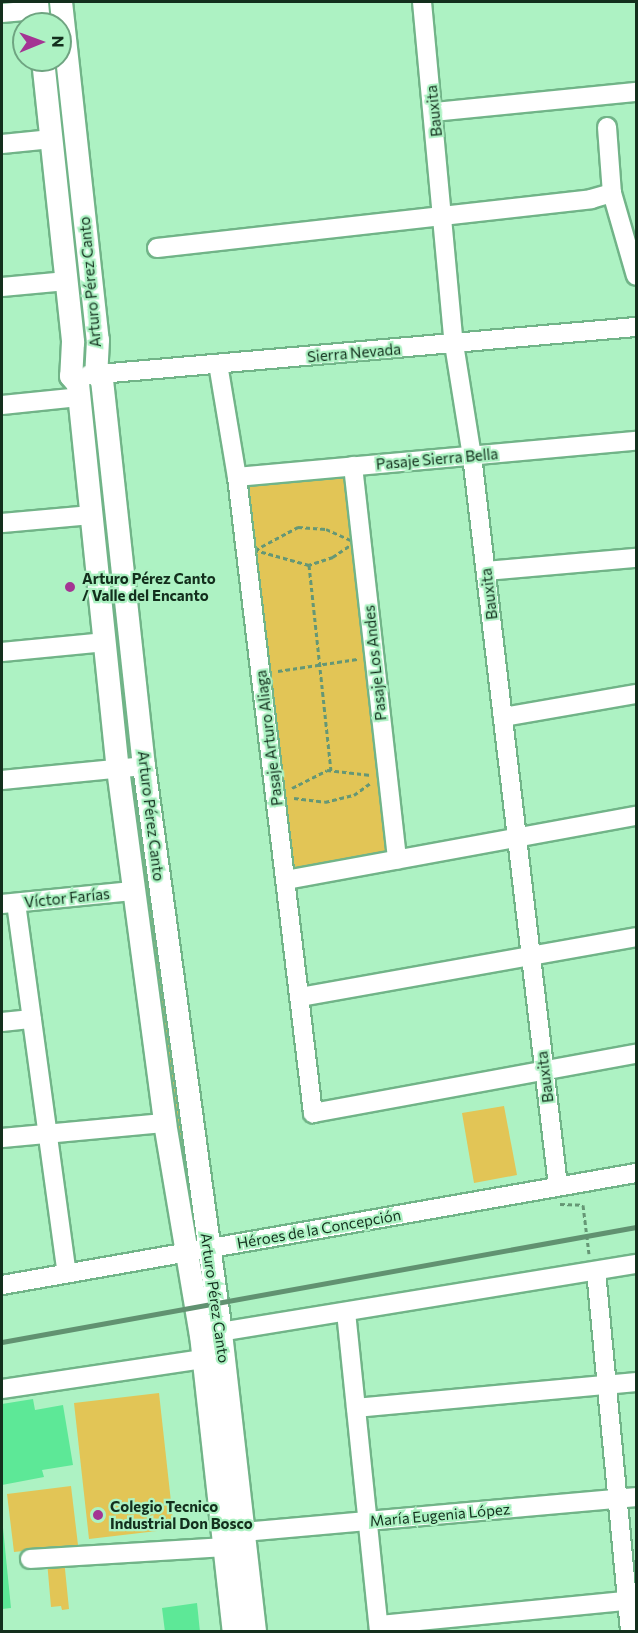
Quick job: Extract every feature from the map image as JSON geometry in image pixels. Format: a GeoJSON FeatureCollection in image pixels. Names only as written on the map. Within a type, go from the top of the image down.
{"type":"FeatureCollection","features":[{"type":"Feature","properties":{"kind":"main road","name":"Arturo Pérez Canto"},"geometry":{"type":"LineString","coordinates":[[61,2],[98,340],[96,374],[102,380],[197,1251],[211,1334],[225,1547],[234,1632]]}},
{"type":"Feature","properties":{"kind":"main road","name":"Arturo Pérez Canto"},"geometry":{"type":"LineString","coordinates":[[44,72],[73,342],[75,387],[92,515],[133,891],[165,1123],[197,1251]]}},
{"type":"Feature","properties":{"kind":"main road","name":"Arturo Pérez Canto"},"geometry":{"type":"LineString","coordinates":[[213,1358],[244,1532],[255,1632]]}},
{"type":"Feature","properties":{"kind":"street","name":"Bauxita"},"geometry":{"type":"LineString","coordinates":[[422,2],[444,215],[454,344],[472,456],[558,1186]]}},
{"type":"Feature","properties":{"kind":"street"},"geometry":{"type":"LineString","coordinates":[[434,112],[636,92]]}},
{"type":"Feature","properties":{"kind":"street"},"geometry":{"type":"LineString","coordinates":[[607,127],[612,193],[636,276]]}},
{"type":"Feature","properties":{"kind":"street"},"geometry":{"type":"LineString","coordinates":[[2,144],[52,139]]}},
{"type":"Feature","properties":{"kind":"street"},"geometry":{"type":"LineString","coordinates":[[157,248],[591,199],[612,193]]}},
{"type":"Feature","properties":{"kind":"street"},"geometry":{"type":"LineString","coordinates":[[2,287],[67,281]]}},
{"type":"Feature","properties":{"kind":"street","name":"Sierra Nevada"},"geometry":{"type":"LineString","coordinates":[[2,405],[75,387],[96,374],[636,327]]}},
{"type":"Feature","properties":{"kind":"street","name":"Pasaje Arturo Aliaga"},"geometry":{"type":"LineString","coordinates":[[218,364],[237,477],[314,1113],[544,1070]]}},
{"type":"Feature","properties":{"kind":"street","name":"Pasaje Sierra Bella"},"geometry":{"type":"LineString","coordinates":[[237,477],[636,441]]}},
{"type":"Feature","properties":{"kind":"street","name":"Pasaje Los Andes"},"geometry":{"type":"LineString","coordinates":[[353,466],[396,860]]}},
{"type":"Feature","properties":{"kind":"street"},"geometry":{"type":"LineString","coordinates":[[2,523],[92,515]]}},
{"type":"Feature","properties":{"kind":"street"},"geometry":{"type":"LineString","coordinates":[[486,572],[636,558]]}},
{"type":"Feature","properties":{"kind":"street"},"geometry":{"type":"LineString","coordinates":[[2,652],[105,642]]}},
{"type":"Feature","properties":{"kind":"street"},"geometry":{"type":"LineString","coordinates":[[503,717],[636,694]]}},
{"type":"Feature","properties":{"kind":"street"},"geometry":{"type":"LineString","coordinates":[[2,780],[144,766]]}},
{"type":"Feature","properties":{"kind":"street"},"geometry":{"type":"LineString","coordinates":[[286,880],[636,816]]}},
{"type":"Feature","properties":{"kind":"street","name":"Víctor Farías"},"geometry":{"type":"LineString","coordinates":[[9,904],[133,891]]}},
{"type":"Feature","properties":{"kind":"street"},"geometry":{"type":"LineString","coordinates":[[9,904],[32,1019],[67,1273]]}},
{"type":"Feature","properties":{"kind":"street"},"geometry":{"type":"LineString","coordinates":[[300,997],[636,938]]}},
{"type":"Feature","properties":{"kind":"street"},"geometry":{"type":"LineString","coordinates":[[2,1022],[32,1019]]}},
{"type":"Feature","properties":{"kind":"street"},"geometry":{"type":"LineString","coordinates":[[544,1070],[636,1054]]}},
{"type":"Feature","properties":{"kind":"street"},"geometry":{"type":"LineString","coordinates":[[2,1138],[165,1123]]}},
{"type":"Feature","properties":{"kind":"street","name":"Héroes de la Concepción"},"geometry":{"type":"LineString","coordinates":[[2,1285],[636,1173]]}},
{"type":"Feature","properties":{"kind":"street"},"geometry":{"type":"LineString","coordinates":[[596,1261],[618,1499],[632,1601],[630,1632]]}},
{"type":"Feature","properties":{"kind":"street"},"geometry":{"type":"LineString","coordinates":[[211,1334],[346,1312],[596,1261],[636,1264]]}},
{"type":"Feature","properties":{"kind":"street"},"geometry":{"type":"LineString","coordinates":[[346,1312],[379,1628],[632,1601]]}},
{"type":"Feature","properties":{"kind":"street"},"geometry":{"type":"LineString","coordinates":[[2,1389],[213,1358]]}},
{"type":"Feature","properties":{"kind":"street"},"geometry":{"type":"LineString","coordinates":[[356,1408],[636,1382]]}},
{"type":"Feature","properties":{"kind":"street","name":"María Eugenia López"},"geometry":{"type":"LineString","coordinates":[[244,1532],[636,1497]]}},
{"type":"Feature","properties":{"kind":"street"},"geometry":{"type":"LineString","coordinates":[[30,1559],[225,1547]]}},
{"type":"Feature","properties":{"kind":"path"},"geometry":{"type":"LineString","coordinates":[[255,550],[298,527],[326,529],[355,543]]}},
{"type":"Feature","properties":{"kind":"path"},"geometry":{"type":"LineString","coordinates":[[354,531],[356,554]]}},
{"type":"Feature","properties":{"kind":"path"},"geometry":{"type":"LineString","coordinates":[[254,540],[256,561]]}},
{"type":"Feature","properties":{"kind":"path"},"geometry":{"type":"LineString","coordinates":[[255,550],[309,565],[333,557],[355,543]]}},
{"type":"Feature","properties":{"kind":"path"},"geometry":{"type":"LineString","coordinates":[[309,565],[331,770]]}},
{"type":"Feature","properties":{"kind":"path"},"geometry":{"type":"LineString","coordinates":[[269,672],[368,658]]}},
{"type":"Feature","properties":{"kind":"path"},"geometry":{"type":"LineString","coordinates":[[290,790],[331,770],[381,777]]}},
{"type":"Feature","properties":{"kind":"path"},"geometry":{"type":"LineString","coordinates":[[291,798],[314,802],[332,801],[354,795],[376,780]]}},
{"type":"Feature","properties":{"kind":"path"},"geometry":{"type":"LineString","coordinates":[[581,1184],[582,1200],[560,1202],[561,1207],[583,1205],[589,1254],[596,1261]]}},
{"type":"Feature","properties":{"kind":"shaded area"},"geometry":{"type":"Polygon","coordinates":[[[350,472],[395,852],[288,870],[245,480],[350,472]]]}},
{"type":"Feature","properties":{"kind":"shaded area"},"geometry":{"type":"Polygon","coordinates":[[[138,783],[190,1177],[185,1166],[148,926],[133,793],[134,784],[138,783]]]}},
{"type":"Feature","properties":{"kind":"shaded area"},"geometry":{"type":"Polygon","coordinates":[[[504,1106],[517,1175],[474,1183],[462,1113],[504,1106]]]}},
{"type":"Feature","properties":{"kind":"shaded area"},"geometry":{"type":"Polygon","coordinates":[[[159,1393],[174,1529],[89,1539],[74,1403],[159,1393]]]}},
{"type":"Feature","properties":{"kind":"shaded area"},"geometry":{"type":"Polygon","coordinates":[[[71,1486],[78,1545],[14,1552],[7,1494],[71,1486]]]}},
{"type":"Feature","properties":{"kind":"shaded area"},"geometry":{"type":"Polygon","coordinates":[[[64,1559],[69,1609],[62,1610],[61,1606],[51,1607],[47,1561],[64,1559]]]}},
{"type":"Feature","properties":{"kind":"building"},"geometry":{"type":"Polygon","coordinates":[[[33,1399],[35,1410],[63,1405],[73,1465],[42,1470],[44,1477],[2,1485],[2,1404],[33,1399]]]}},
{"type":"Feature","properties":{"kind":"building"},"geometry":{"type":"Polygon","coordinates":[[[2,1518],[11,1608],[2,1609],[2,1518]]]}},
{"type":"Feature","properties":{"kind":"building"},"geometry":{"type":"Polygon","coordinates":[[[197,1603],[200,1632],[165,1632],[162,1608],[197,1603]]]}},
{"type":"Feature","properties":{"kind":"railway"},"geometry":{"type":"LineString","coordinates":[[2,1342],[636,1227]]}},
{"type":"Feature","properties":{"kind":"place","name":"Arturo Pérez Canto / Valle del Encanto"},"geometry":{"type":"Point","coordinates":[70,587]}},
{"type":"Feature","properties":{"kind":"place","name":"Colegio Tecnico Industrial Don Bosco"},"geometry":{"type":"Point","coordinates":[98,1515]}}]}
